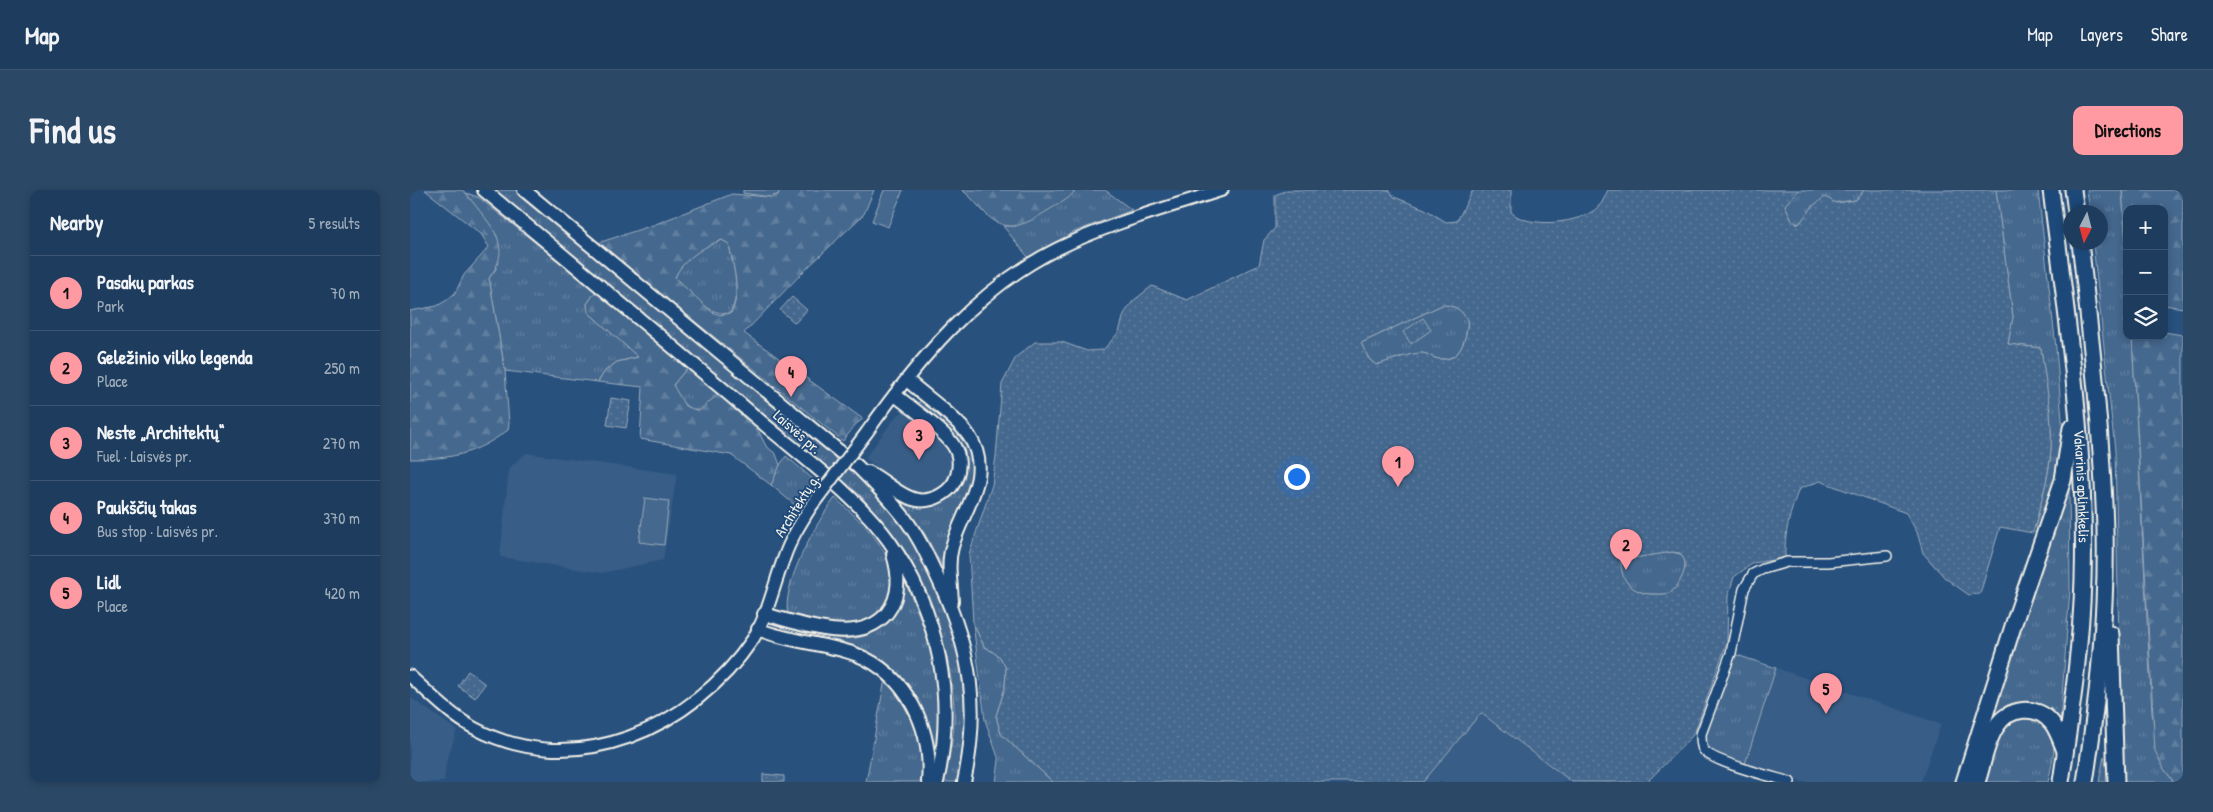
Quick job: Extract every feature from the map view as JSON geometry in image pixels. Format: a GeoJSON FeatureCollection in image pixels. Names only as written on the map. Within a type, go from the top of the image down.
{"type":"FeatureCollection","features":[{"type":"Feature","properties":{"kind":"highway","name":"Vakarinis aplinkkelis"},"geometry":{"type":"LineString","coordinates":[[2051,190],[2075,394],[2082,473],[2083,577],[2076,683],[2061,782]]}},
{"type":"Feature","properties":{"kind":"highway"},"geometry":{"type":"LineString","coordinates":[[2073,190],[2075,205]]}},
{"type":"Feature","properties":{"kind":"highway","name":"Vakarinis aplinkkelis"},"geometry":{"type":"LineString","coordinates":[[2081,250],[2097,392],[2104,513],[2104,586],[2101,648],[2084,782]]}},
{"type":"Feature","properties":{"kind":"highway"},"geometry":{"type":"LineString","coordinates":[[1964,782],[2014,623],[2063,480],[2068,457],[2075,394]]}},
{"type":"Feature","properties":{"kind":"highway"},"geometry":{"type":"LineString","coordinates":[[2104,586],[2111,636],[2116,782]]}},
{"type":"Feature","properties":{"kind":"highway"},"geometry":{"type":"LineString","coordinates":[[1977,782],[1993,732],[2000,721],[2011,713],[2033,710],[2046,717],[2059,734],[2065,753]]}},
{"type":"Feature","properties":{"kind":"main road","name":"Laisvės pr."},"geometry":{"type":"LineString","coordinates":[[484,190],[707,376],[847,496],[888,540],[910,574],[937,646],[943,676],[946,728],[937,782]]}},
{"type":"Feature","properties":{"kind":"main road","name":"Laisvės pr."},"geometry":{"type":"LineString","coordinates":[[524,190],[857,466],[906,520],[928,555],[952,608],[962,637],[972,688],[972,739],[964,782]]}},
{"type":"Feature","properties":{"kind":"main road"},"geometry":{"type":"LineString","coordinates":[[906,380],[960,425],[969,436],[978,458],[978,483],[951,550],[952,608]]}},
{"type":"Feature","properties":{"kind":"main road"},"geometry":{"type":"LineString","coordinates":[[857,466],[879,477],[906,497],[916,500],[925,500],[944,494],[956,480],[959,461],[955,446],[895,395]]}},
{"type":"Feature","properties":{"kind":"main road"},"geometry":{"type":"LineString","coordinates":[[764,614],[835,630],[850,631],[864,629],[875,624],[892,607],[896,597],[898,582],[888,540]]}},
{"type":"Feature","properties":{"kind":"main road"},"geometry":{"type":"LineString","coordinates":[[758,629],[856,654],[894,679],[918,714],[924,732],[928,748],[928,782]]}},
{"type":"Feature","properties":{"kind":"street","name":"Architektų g."},"geometry":{"type":"LineString","coordinates":[[410,676],[439,703],[474,728],[507,742],[526,747],[576,751],[622,741],[662,723],[706,692],[742,652],[758,629],[784,556],[810,508],[906,380],[944,334],[998,287],[1024,268],[1084,236],[1222,190]]}},
{"type":"Feature","properties":{"kind":"street"},"geometry":{"type":"LineString","coordinates":[[1790,782],[1717,760],[1703,750],[1701,734],[1731,653],[1744,589],[1753,574],[1763,568],[1787,562],[1828,562],[1887,556]]}},
{"type":"Feature","properties":{"kind":"shaded area"},"geometry":{"type":"Polygon","coordinates":[[[911,413],[949,447],[954,464],[949,482],[937,493],[916,495],[902,487],[865,458],[897,415],[911,413]]]}},
{"type":"Feature","properties":{"kind":"shaded area"},"geometry":{"type":"Polygon","coordinates":[[[526,453],[677,474],[663,560],[602,573],[500,557],[509,468],[526,453]]]}},
{"type":"Feature","properties":{"kind":"shaded area"},"geometry":{"type":"Polygon","coordinates":[[[1776,668],[1941,724],[1921,782],[1802,782],[1745,764],[1776,668]]]}},
{"type":"Feature","properties":{"kind":"shaded area"},"geometry":{"type":"Polygon","coordinates":[[[410,697],[457,730],[446,764],[444,782],[410,782],[410,697]]]}},
{"type":"Feature","properties":{"kind":"shaded area"},"geometry":{"type":"Polygon","coordinates":[[[1481,713],[1572,782],[1423,782],[1481,713]]]}},
{"type":"Feature","properties":{"kind":"green space"},"geometry":{"type":"Polygon","coordinates":[[[425,190],[462,190],[496,234],[500,254],[497,266],[489,278],[505,371],[509,423],[508,430],[496,438],[462,454],[438,458],[410,459],[410,311],[437,306],[447,300],[455,293],[464,275],[489,247],[481,234],[425,190]]]}},
{"type":"Feature","properties":{"kind":"green space"},"geometry":{"type":"Polygon","coordinates":[[[494,190],[516,190],[870,485],[890,507],[915,543],[953,628],[965,683],[967,734],[959,782],[944,782],[954,726],[954,706],[952,685],[943,641],[920,579],[906,552],[894,535],[860,495],[494,190]]]}},
{"type":"Feature","properties":{"kind":"green space"},"geometry":{"type":"Polygon","coordinates":[[[743,190],[780,190],[778,195],[770,197],[743,193],[743,190]]]}},
{"type":"Feature","properties":{"kind":"green space"},"geometry":{"type":"Polygon","coordinates":[[[780,190],[874,190],[864,214],[803,272],[744,333],[863,419],[856,424],[843,441],[598,243],[653,225],[732,194],[770,197],[778,195],[780,190]],[[722,240],[701,250],[682,266],[675,278],[712,312],[720,315],[731,313],[736,297],[736,279],[729,244],[722,240]]]}},
{"type":"Feature","properties":{"kind":"green space"},"geometry":{"type":"Polygon","coordinates":[[[884,190],[903,190],[888,227],[872,221],[884,190]]]}},
{"type":"Feature","properties":{"kind":"green space"},"geometry":{"type":"Polygon","coordinates":[[[962,190],[1075,190],[1066,199],[1032,220],[1010,226],[1002,225],[995,221],[962,190]]]}},
{"type":"Feature","properties":{"kind":"green space"},"geometry":{"type":"Polygon","coordinates":[[[1075,190],[1105,190],[1132,210],[1076,231],[1028,257],[1003,226],[1016,226],[1073,193],[1075,190]]]}},
{"type":"Feature","properties":{"kind":"green space"},"geometry":{"type":"Polygon","coordinates":[[[1287,190],[1389,190],[1394,197],[1425,209],[1446,222],[1457,221],[1473,190],[1511,190],[1511,212],[1529,221],[1554,222],[1567,221],[1590,213],[1600,205],[1608,190],[1798,190],[1785,205],[1792,221],[1799,224],[1814,205],[1825,197],[1836,203],[1856,200],[1864,190],[1996,190],[2013,317],[2008,344],[2041,348],[2050,411],[2050,459],[2033,533],[2000,527],[1980,594],[1969,595],[1945,578],[1923,553],[1917,532],[1906,513],[1820,481],[1799,489],[1788,523],[1785,558],[1753,563],[1734,577],[1728,596],[1727,642],[1694,734],[1647,782],[1572,782],[1481,713],[1423,782],[1053,782],[1001,734],[996,716],[1005,688],[1006,668],[1000,657],[984,646],[973,623],[969,554],[992,485],[1002,384],[1016,357],[1035,342],[1062,342],[1087,351],[1103,350],[1119,332],[1124,314],[1133,301],[1152,286],[1187,300],[1259,265],[1264,240],[1275,228],[1275,195],[1287,190]],[[1442,305],[1361,343],[1369,359],[1376,365],[1421,353],[1437,359],[1453,357],[1462,347],[1468,321],[1458,309],[1442,305]],[[1672,552],[1621,560],[1624,578],[1632,587],[1642,592],[1649,594],[1669,593],[1678,585],[1685,567],[1680,553],[1672,552]]]}},
{"type":"Feature","properties":{"kind":"green space"},"geometry":{"type":"Polygon","coordinates":[[[1798,190],[1864,190],[1856,200],[1814,205],[1799,224],[1792,221],[1785,205],[1798,190]]]}},
{"type":"Feature","properties":{"kind":"green space"},"geometry":{"type":"Polygon","coordinates":[[[1996,190],[2038,190],[2056,348],[2064,444],[2063,459],[2041,528],[2035,527],[2050,458],[2051,423],[2048,398],[2041,348],[2008,344],[2013,317],[1996,190]]]}},
{"type":"Feature","properties":{"kind":"green space"},"geometry":{"type":"Polygon","coordinates":[[[2087,190],[2122,190],[2123,340],[2132,340],[2152,713],[2164,769],[2174,782],[2122,782],[2115,451],[2094,250],[2108,250],[2108,205],[2089,205],[2087,190]]]}},
{"type":"Feature","properties":{"kind":"green space"},"geometry":{"type":"Polygon","coordinates":[[[2122,190],[2183,190],[2183,308],[2168,306],[2168,205],[2123,205],[2122,190]]]}},
{"type":"Feature","properties":{"kind":"green space"},"geometry":{"type":"Polygon","coordinates":[[[466,193],[478,197],[596,291],[587,304],[588,312],[638,357],[617,362],[605,371],[598,382],[505,371],[489,278],[496,269],[497,236],[466,193]]]}},
{"type":"Feature","properties":{"kind":"green space"},"geometry":{"type":"Polygon","coordinates":[[[722,240],[729,244],[736,279],[734,305],[730,313],[714,311],[707,307],[675,278],[682,266],[694,254],[722,240]]]}},
{"type":"Feature","properties":{"kind":"green space"},"geometry":{"type":"Polygon","coordinates":[[[596,291],[687,368],[673,385],[685,406],[699,411],[718,394],[759,432],[766,446],[776,454],[780,465],[771,485],[731,455],[640,439],[643,387],[598,382],[605,371],[617,362],[638,357],[588,312],[587,304],[596,291]]]}},
{"type":"Feature","properties":{"kind":"green space"},"geometry":{"type":"Polygon","coordinates":[[[792,297],[807,310],[795,323],[780,310],[792,297]]]}},
{"type":"Feature","properties":{"kind":"green space"},"geometry":{"type":"Polygon","coordinates":[[[1442,305],[1458,309],[1468,321],[1462,347],[1453,356],[1447,359],[1440,359],[1421,353],[1376,365],[1369,359],[1361,343],[1442,305]]]}},
{"type":"Feature","properties":{"kind":"green space"},"geometry":{"type":"Polygon","coordinates":[[[1423,318],[1431,330],[1411,344],[1403,332],[1423,318]]]}},
{"type":"Feature","properties":{"kind":"green space"},"geometry":{"type":"Polygon","coordinates":[[[2168,333],[2183,335],[2183,782],[2174,782],[2164,769],[2155,751],[2132,340],[2168,340],[2168,333]]]}},
{"type":"Feature","properties":{"kind":"green space"},"geometry":{"type":"Polygon","coordinates":[[[687,368],[718,394],[700,411],[686,406],[674,390],[673,385],[687,368]]]}},
{"type":"Feature","properties":{"kind":"green space"},"geometry":{"type":"Polygon","coordinates":[[[611,398],[631,401],[626,428],[607,425],[611,398]]]}},
{"type":"Feature","properties":{"kind":"green space"},"geometry":{"type":"Polygon","coordinates":[[[921,400],[958,432],[969,450],[972,462],[973,477],[942,566],[925,534],[901,502],[923,507],[932,506],[946,500],[956,489],[959,482],[962,467],[962,451],[956,437],[917,404],[921,400]]]}},
{"type":"Feature","properties":{"kind":"green space"},"geometry":{"type":"Polygon","coordinates":[[[786,456],[814,480],[796,506],[771,485],[786,456]]]}},
{"type":"Feature","properties":{"kind":"green space"},"geometry":{"type":"Polygon","coordinates":[[[2067,482],[2069,482],[2070,589],[2060,723],[2052,714],[1990,720],[2067,482]]]}},
{"type":"Feature","properties":{"kind":"green space"},"geometry":{"type":"Polygon","coordinates":[[[645,498],[669,501],[664,545],[639,542],[645,498]]]}},
{"type":"Feature","properties":{"kind":"green space"},"geometry":{"type":"Polygon","coordinates":[[[835,498],[858,519],[879,544],[887,558],[891,572],[891,587],[884,606],[870,620],[855,625],[826,624],[788,616],[787,603],[795,571],[810,538],[835,498]]]}},
{"type":"Feature","properties":{"kind":"green space"},"geometry":{"type":"Polygon","coordinates":[[[1672,552],[1682,556],[1685,561],[1685,567],[1678,585],[1672,591],[1664,594],[1649,594],[1636,590],[1627,583],[1620,567],[1620,560],[1672,552]]]}},
{"type":"Feature","properties":{"kind":"green space"},"geometry":{"type":"Polygon","coordinates":[[[905,582],[924,629],[937,678],[940,723],[936,758],[925,718],[919,705],[895,672],[874,657],[849,647],[782,631],[783,626],[837,638],[846,639],[865,636],[883,626],[895,611],[900,602],[905,582]]]}},
{"type":"Feature","properties":{"kind":"green space"},"geometry":{"type":"Polygon","coordinates":[[[973,623],[984,646],[1000,657],[1006,668],[1005,688],[996,716],[1001,734],[1053,782],[996,782],[999,760],[985,720],[973,623]]]}},
{"type":"Feature","properties":{"kind":"green space"},"geometry":{"type":"Polygon","coordinates":[[[1734,654],[1776,668],[1745,764],[1709,751],[1704,743],[1706,729],[1734,654]]]}},
{"type":"Feature","properties":{"kind":"green space"},"geometry":{"type":"Polygon","coordinates":[[[468,671],[485,684],[475,698],[458,686],[468,671]]]}},
{"type":"Feature","properties":{"kind":"green space"},"geometry":{"type":"Polygon","coordinates":[[[885,679],[902,696],[918,726],[924,782],[866,782],[885,679]]]}},
{"type":"Feature","properties":{"kind":"green space"},"geometry":{"type":"Polygon","coordinates":[[[2032,717],[2042,723],[2048,730],[2054,745],[2048,782],[1983,782],[1999,732],[2014,720],[2032,717]]]}},
{"type":"Feature","properties":{"kind":"green space"},"geometry":{"type":"Polygon","coordinates":[[[2104,756],[2109,782],[2099,782],[2104,756]]]}},
{"type":"Feature","properties":{"kind":"green space"},"geometry":{"type":"Polygon","coordinates":[[[763,774],[784,776],[784,782],[763,782],[763,774]]]}},
{"type":"Feature","properties":{"kind":"place","name":"Paukščių takas"},"geometry":{"type":"Point","coordinates":[791,397]}},
{"type":"Feature","properties":{"kind":"place","name":"Neste „Architektų“"},"geometry":{"type":"Point","coordinates":[919,460]}},
{"type":"Feature","properties":{"kind":"place","name":"Pasakų parkas"},"geometry":{"type":"Point","coordinates":[1398,487]}},
{"type":"Feature","properties":{"kind":"place","name":"Geležinio vilko legenda"},"geometry":{"type":"Point","coordinates":[1626,570]}},
{"type":"Feature","properties":{"kind":"place","name":"Lidl"},"geometry":{"type":"Point","coordinates":[1826,714]}}]}
